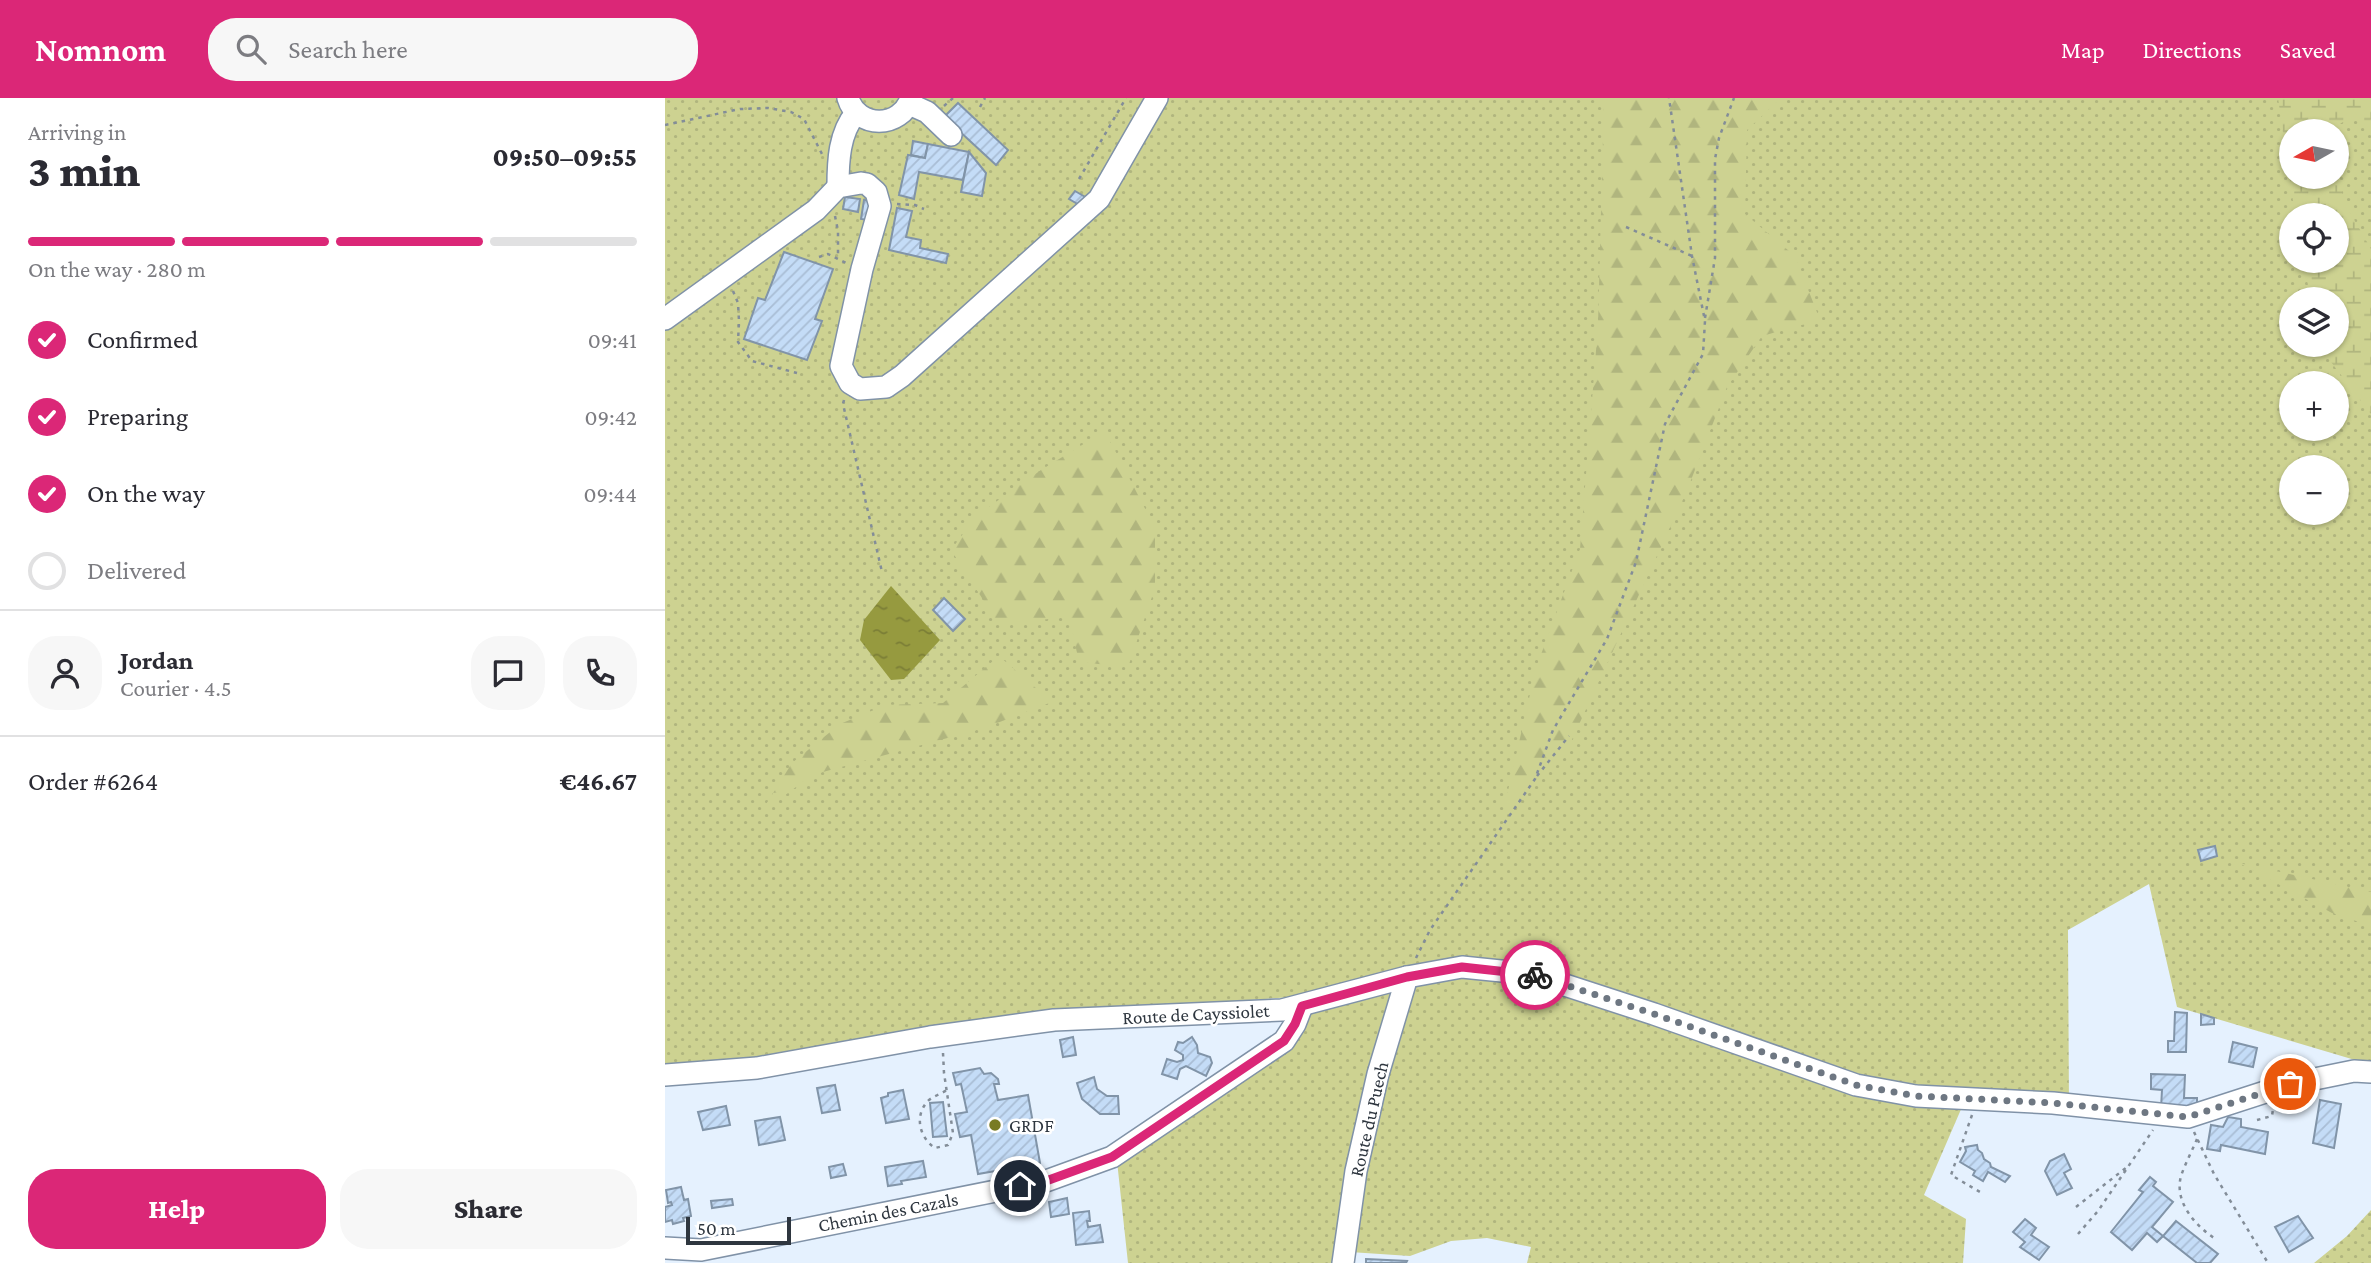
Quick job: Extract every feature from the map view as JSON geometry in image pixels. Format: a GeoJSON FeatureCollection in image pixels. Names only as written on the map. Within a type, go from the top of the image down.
{"type":"FeatureCollection","features":[{"type":"Feature","properties":{"kind":"street"},"geometry":{"type":"LineString","coordinates":[[665,319],[723,277],[834,186],[867,184],[876,192],[880,206],[841,366],[850,383],[860,388],[885,387],[902,376],[1099,199],[1157,98]]}},
{"type":"Feature","properties":{"kind":"street"},"geometry":{"type":"LineString","coordinates":[[834,186],[852,105],[874,122],[894,118],[910,101],[927,112],[951,135]]}},
{"type":"Feature","properties":{"kind":"street","name":"Route de Cayssiolet"},"geometry":{"type":"LineString","coordinates":[[665,1075],[757,1068],[941,1036],[1054,1020],[1282,1010],[1407,977],[1462,967],[1531,974],[1856,1085],[1916,1096],[2053,1103],[2188,1117],[2290,1084],[2354,1071],[2371,1072]]}},
{"type":"Feature","properties":{"kind":"street","name":"Route du Puech"},"geometry":{"type":"LineString","coordinates":[[1343,1263],[1356,1171],[1375,1086],[1407,977]]}},
{"type":"Feature","properties":{"kind":"street","name":"Chemin des Cazals"},"geometry":{"type":"LineString","coordinates":[[665,1248],[701,1250],[1046,1181],[1112,1157],[1284,1041],[1302,1006]]}},
{"type":"Feature","properties":{"kind":"path"},"geometry":{"type":"LineString","coordinates":[[980,107],[985,98]]}},
{"type":"Feature","properties":{"kind":"path"},"geometry":{"type":"LineString","coordinates":[[1079,179],[1126,98]]}},
{"type":"Feature","properties":{"kind":"path"},"geometry":{"type":"LineString","coordinates":[[1669,98],[1692,256],[1705,321]]}},
{"type":"Feature","properties":{"kind":"path"},"geometry":{"type":"LineString","coordinates":[[1535,779],[1553,730],[1607,639],[1636,562],[1665,424],[1703,354],[1705,321],[1715,258],[1715,159],[1719,138],[1734,98]]}},
{"type":"Feature","properties":{"kind":"path"},"geometry":{"type":"LineString","coordinates":[[665,125],[740,109],[768,108],[791,112],[804,119],[826,162],[834,186],[833,209],[837,222],[838,258]]}},
{"type":"Feature","properties":{"kind":"path"},"geometry":{"type":"LineString","coordinates":[[880,206],[915,205],[923,209]]}},
{"type":"Feature","properties":{"kind":"path"},"geometry":{"type":"LineString","coordinates":[[1626,228],[1692,256]]}},
{"type":"Feature","properties":{"kind":"path"},"geometry":{"type":"LineString","coordinates":[[819,257],[828,254],[838,258],[861,277]]}},
{"type":"Feature","properties":{"kind":"path"},"geometry":{"type":"LineString","coordinates":[[723,277],[738,303],[738,342],[752,361],[797,373]]}},
{"type":"Feature","properties":{"kind":"path"},"geometry":{"type":"LineString","coordinates":[[850,383],[843,404],[882,572]]}},
{"type":"Feature","properties":{"kind":"path"},"geometry":{"type":"LineString","coordinates":[[1407,977],[1430,930],[1535,779],[1569,736]]}},
{"type":"Feature","properties":{"kind":"path"},"geometry":{"type":"LineString","coordinates":[[941,1036],[953,1133],[949,1145],[935,1148],[926,1142],[919,1127],[923,1109],[929,1100],[947,1090]]}},
{"type":"Feature","properties":{"kind":"path"},"geometry":{"type":"LineString","coordinates":[[1978,1099],[1951,1175],[1980,1192]]}},
{"type":"Feature","properties":{"kind":"path"},"geometry":{"type":"LineString","coordinates":[[2078,1234],[2098,1211],[2162,1115]]}},
{"type":"Feature","properties":{"kind":"path"},"geometry":{"type":"LineString","coordinates":[[2188,1117],[2214,1174],[2268,1263]]}},
{"type":"Feature","properties":{"kind":"path"},"geometry":{"type":"LineString","coordinates":[[2197,1139],[2181,1177],[2181,1197],[2188,1214],[2214,1238]]}},
{"type":"Feature","properties":{"kind":"path"},"geometry":{"type":"LineString","coordinates":[[2076,1207],[2132,1162]]}},
{"type":"Feature","properties":{"kind":"green space"},"geometry":{"type":"Polygon","coordinates":[[[665,98],[2371,98],[2371,1061],[2355,1060],[2177,1007],[2149,884],[2068,930],[2069,1112],[1962,1107],[1924,1195],[1966,1219],[1963,1263],[1527,1263],[1531,1247],[1487,1238],[1451,1241],[1410,1256],[1350,1252],[1348,1263],[1128,1263],[1117,1161],[1285,1054],[1293,997],[1053,1013],[796,1057],[665,1067],[665,98]]]}},
{"type":"Feature","properties":{"kind":"green space"},"geometry":{"type":"Polygon","coordinates":[[[1604,98],[1781,98],[1747,130],[1745,214],[1795,256],[1820,320],[1762,336],[1727,387],[1686,493],[1563,759],[1502,817],[1536,668],[1580,549],[1598,326],[1604,98]]]}},
{"type":"Feature","properties":{"kind":"green space"},"geometry":{"type":"Polygon","coordinates":[[[2278,98],[2371,98],[2371,126],[2350,118],[2281,119],[2278,98]]]}},
{"type":"Feature","properties":{"kind":"green space"},"geometry":{"type":"Polygon","coordinates":[[[2291,189],[2342,189],[2345,203],[2293,203],[2291,189]]]}},
{"type":"Feature","properties":{"kind":"green space"},"geometry":{"type":"Polygon","coordinates":[[[2349,211],[2371,249],[2371,414],[2349,385],[2349,371],[2338,371],[2329,357],[2349,357],[2349,287],[2308,287],[2306,273],[2349,273],[2349,211]]]}},
{"type":"Feature","properties":{"kind":"green space"},"geometry":{"type":"Polygon","coordinates":[[[1105,431],[1155,528],[1155,588],[1128,667],[1079,662],[1069,616],[1000,626],[951,550],[976,516],[1041,470],[1105,431]]]}},
{"type":"Feature","properties":{"kind":"green space"},"geometry":{"type":"Polygon","coordinates":[[[999,656],[1052,702],[984,728],[812,775],[760,814],[792,763],[840,724],[886,705],[943,703],[999,656]]]}},
{"type":"Feature","properties":{"kind":"green space"},"geometry":{"type":"Polygon","coordinates":[[[2239,863],[2371,892],[2371,926],[2332,913],[2239,863]]]}},
{"type":"Feature","properties":{"kind":"green space"},"geometry":{"type":"Polygon","coordinates":[[[2371,1210],[2371,1263],[2314,1263],[2347,1236],[2371,1210]]]}},
{"type":"Feature","properties":{"kind":"water"},"geometry":{"type":"Polygon","coordinates":[[[891,586],[940,640],[904,679],[891,680],[860,640],[864,620],[891,586]]]}},
{"type":"Feature","properties":{"kind":"building"},"geometry":{"type":"Polygon","coordinates":[[[958,103],[1008,150],[996,165],[944,117],[958,103]]]}},
{"type":"Feature","properties":{"kind":"building"},"geometry":{"type":"Polygon","coordinates":[[[913,141],[928,144],[925,158],[911,155],[913,141]]]}},
{"type":"Feature","properties":{"kind":"building"},"geometry":{"type":"Polygon","coordinates":[[[928,144],[969,152],[963,180],[919,172],[914,199],[899,195],[908,155],[925,158],[928,144]]]}},
{"type":"Feature","properties":{"kind":"building"},"geometry":{"type":"Polygon","coordinates":[[[969,152],[986,173],[982,196],[961,192],[969,152]]]}},
{"type":"Feature","properties":{"kind":"building"},"geometry":{"type":"Polygon","coordinates":[[[1075,191],[1087,198],[1081,206],[1069,199],[1075,191]]]}},
{"type":"Feature","properties":{"kind":"building"},"geometry":{"type":"Polygon","coordinates":[[[845,197],[860,199],[858,212],[843,209],[845,197]]]}},
{"type":"Feature","properties":{"kind":"building"},"geometry":{"type":"Polygon","coordinates":[[[864,200],[872,201],[868,220],[861,219],[864,200]]]}},
{"type":"Feature","properties":{"kind":"building"},"geometry":{"type":"Polygon","coordinates":[[[897,208],[912,211],[906,237],[921,240],[920,248],[948,254],[946,263],[889,250],[897,208]]]}},
{"type":"Feature","properties":{"kind":"building"},"geometry":{"type":"Polygon","coordinates":[[[784,252],[833,269],[815,319],[822,321],[807,360],[744,339],[758,298],[765,300],[784,252]]]}},
{"type":"Feature","properties":{"kind":"building"},"geometry":{"type":"Polygon","coordinates":[[[944,598],[965,619],[953,631],[933,610],[944,598]]]}},
{"type":"Feature","properties":{"kind":"building"},"geometry":{"type":"Polygon","coordinates":[[[2215,846],[2217,856],[2201,861],[2198,850],[2215,846]]]}},
{"type":"Feature","properties":{"kind":"building"},"geometry":{"type":"Polygon","coordinates":[[[2175,1012],[2187,1013],[2186,1052],[2168,1052],[2168,1041],[2174,1041],[2175,1012]]]}},
{"type":"Feature","properties":{"kind":"building"},"geometry":{"type":"Polygon","coordinates":[[[2201,1014],[2214,1018],[2214,1024],[2201,1025],[2201,1014]]]}},
{"type":"Feature","properties":{"kind":"building"},"geometry":{"type":"Polygon","coordinates":[[[1073,1037],[1076,1055],[1063,1057],[1060,1040],[1073,1037]]]}},
{"type":"Feature","properties":{"kind":"building"},"geometry":{"type":"Polygon","coordinates":[[[1192,1037],[1198,1053],[1210,1057],[1212,1063],[1206,1076],[1186,1066],[1180,1069],[1177,1079],[1162,1074],[1167,1059],[1177,1062],[1183,1060],[1183,1055],[1175,1050],[1178,1042],[1183,1043],[1192,1037]]]}},
{"type":"Feature","properties":{"kind":"building"},"geometry":{"type":"Polygon","coordinates":[[[2233,1042],[2257,1048],[2253,1067],[2229,1062],[2233,1042]]]}},
{"type":"Feature","properties":{"kind":"building","name":"GRDF"},"geometry":{"type":"Polygon","coordinates":[[[980,1068],[984,1074],[991,1073],[998,1079],[999,1084],[994,1084],[998,1100],[1028,1095],[1040,1163],[978,1174],[971,1135],[960,1137],[955,1114],[967,1112],[961,1084],[956,1085],[953,1073],[980,1068]]]}},
{"type":"Feature","properties":{"kind":"building"},"geometry":{"type":"Polygon","coordinates":[[[2151,1074],[2185,1075],[2184,1098],[2197,1098],[2197,1109],[2161,1108],[2162,1090],[2151,1089],[2151,1074]]]}},
{"type":"Feature","properties":{"kind":"building"},"geometry":{"type":"Polygon","coordinates":[[[1094,1077],[1097,1089],[1107,1096],[1118,1096],[1119,1114],[1100,1114],[1082,1099],[1077,1083],[1094,1077]]]}},
{"type":"Feature","properties":{"kind":"building"},"geometry":{"type":"Polygon","coordinates":[[[835,1085],[840,1110],[822,1113],[817,1088],[835,1085]]]}},
{"type":"Feature","properties":{"kind":"building"},"geometry":{"type":"Polygon","coordinates":[[[903,1090],[909,1119],[886,1123],[881,1098],[888,1096],[888,1093],[903,1090]]]}},
{"type":"Feature","properties":{"kind":"building"},"geometry":{"type":"Polygon","coordinates":[[[2320,1100],[2341,1104],[2334,1148],[2313,1143],[2320,1100]]]}},
{"type":"Feature","properties":{"kind":"building"},"geometry":{"type":"Polygon","coordinates":[[[943,1102],[947,1136],[933,1137],[930,1103],[943,1102]]]}},
{"type":"Feature","properties":{"kind":"building"},"geometry":{"type":"Polygon","coordinates":[[[726,1106],[730,1125],[703,1130],[698,1112],[726,1106]]]}},
{"type":"Feature","properties":{"kind":"building"},"geometry":{"type":"Polygon","coordinates":[[[780,1117],[785,1140],[759,1145],[755,1121],[780,1117]]]}},
{"type":"Feature","properties":{"kind":"building"},"geometry":{"type":"Polygon","coordinates":[[[2228,1117],[2241,1119],[2241,1127],[2268,1132],[2265,1154],[2221,1145],[2220,1151],[2207,1149],[2211,1125],[2223,1127],[2228,1117]]]}},
{"type":"Feature","properties":{"kind":"building"},"geometry":{"type":"Polygon","coordinates":[[[1977,1145],[1991,1167],[2010,1176],[2005,1182],[1988,1172],[1983,1181],[1973,1175],[1975,1171],[1960,1162],[1966,1151],[1965,1147],[1977,1145]]]}},
{"type":"Feature","properties":{"kind":"building"},"geometry":{"type":"Polygon","coordinates":[[[2064,1154],[2071,1169],[2064,1173],[2072,1188],[2057,1195],[2045,1171],[2050,1161],[2064,1154]]]}},
{"type":"Feature","properties":{"kind":"building"},"geometry":{"type":"Polygon","coordinates":[[[923,1161],[926,1177],[888,1186],[885,1167],[923,1161]]]}},
{"type":"Feature","properties":{"kind":"building"},"geometry":{"type":"Polygon","coordinates":[[[843,1164],[846,1175],[831,1178],[829,1167],[843,1164]]]}},
{"type":"Feature","properties":{"kind":"building"},"geometry":{"type":"Polygon","coordinates":[[[2150,1177],[2156,1182],[2153,1186],[2173,1202],[2152,1227],[2163,1236],[2157,1242],[2147,1233],[2132,1250],[2111,1232],[2143,1192],[2139,1190],[2150,1177]]]}},
{"type":"Feature","properties":{"kind":"building"},"geometry":{"type":"Polygon","coordinates":[[[681,1187],[684,1200],[688,1199],[691,1216],[673,1224],[672,1220],[665,1222],[665,1207],[672,1205],[671,1202],[668,1203],[666,1190],[681,1187]]]}},
{"type":"Feature","properties":{"kind":"building"},"geometry":{"type":"Polygon","coordinates":[[[1067,1198],[1069,1214],[1051,1217],[1049,1202],[1067,1198]]]}},
{"type":"Feature","properties":{"kind":"building"},"geometry":{"type":"Polygon","coordinates":[[[732,1199],[733,1205],[712,1208],[711,1201],[732,1199]]]}},
{"type":"Feature","properties":{"kind":"building"},"geometry":{"type":"Polygon","coordinates":[[[1089,1211],[1088,1227],[1100,1225],[1103,1242],[1076,1245],[1073,1213],[1089,1211]]]}},
{"type":"Feature","properties":{"kind":"building"},"geometry":{"type":"Polygon","coordinates":[[[2298,1216],[2313,1238],[2289,1252],[2275,1227],[2298,1216]]]}},
{"type":"Feature","properties":{"kind":"building"},"geometry":{"type":"Polygon","coordinates":[[[2025,1219],[2036,1228],[2031,1235],[2049,1247],[2039,1260],[2020,1247],[2025,1242],[2013,1232],[2025,1219]]]}},
{"type":"Feature","properties":{"kind":"building"},"geometry":{"type":"Polygon","coordinates":[[[2176,1221],[2218,1254],[2210,1263],[2197,1263],[2163,1236],[2176,1221]]]}},
{"type":"Feature","properties":{"kind":"building"},"geometry":{"type":"Polygon","coordinates":[[[1366,1259],[1407,1261],[1366,1263],[1366,1259]]]}},
{"type":"Feature","properties":{"kind":"way so far"},"geometry":{"type":"LineString","coordinates":[[1535,975],[1856,1085],[1916,1096],[2053,1103],[2188,1117],[2290,1084]]}},
{"type":"Feature","properties":{"kind":"place","name":"GRDF"},"geometry":{"type":"Point","coordinates":[995,1125]}},
{"type":"Feature","properties":{"kind":"route"},"geometry":{"type":"LineString","coordinates":[[1020,1186],[1046,1181],[1112,1157],[1284,1041],[1302,1006],[1407,977],[1462,967],[1535,975]]}}]}
